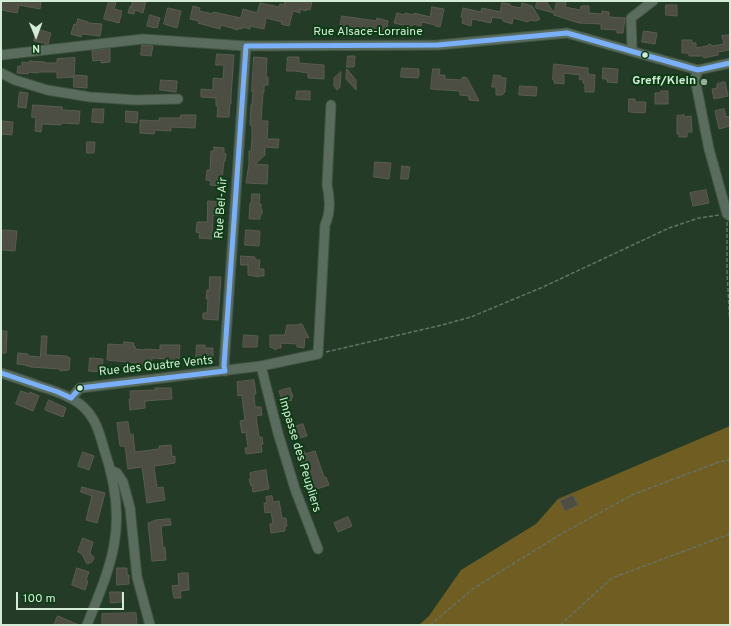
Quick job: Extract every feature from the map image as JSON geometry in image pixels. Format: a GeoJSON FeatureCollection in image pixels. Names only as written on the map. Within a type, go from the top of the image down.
{"type":"FeatureCollection","features":[{"type":"Feature","properties":{"kind":"street"},"geometry":{"type":"LineString","coordinates":[[632,50],[631,18],[653,1]]}},
{"type":"Feature","properties":{"kind":"street","name":"Rue Alsace-Lorraine"},"geometry":{"type":"LineString","coordinates":[[1,55],[143,39],[246,46],[438,45],[567,33],[632,50],[698,70],[730,63]]}},
{"type":"Feature","properties":{"kind":"street","name":"Rue Bel-Air"},"geometry":{"type":"LineString","coordinates":[[225,371],[225,350],[246,46]]}},
{"type":"Feature","properties":{"kind":"street"},"geometry":{"type":"LineString","coordinates":[[698,70],[695,79],[710,148],[728,215]]}},
{"type":"Feature","properties":{"kind":"street"},"geometry":{"type":"LineString","coordinates":[[1,74],[47,90],[90,97],[134,100],[178,100]]}},
{"type":"Feature","properties":{"kind":"street"},"geometry":{"type":"LineString","coordinates":[[318,354],[325,225],[328,217],[330,196],[327,185],[331,105]]}},
{"type":"Feature","properties":{"kind":"street","name":"Rue des Quatre Vents"},"geometry":{"type":"LineString","coordinates":[[71,398],[80,388],[261,366],[318,354]]}},
{"type":"Feature","properties":{"kind":"street","name":"Impasse des Peupliers"},"geometry":{"type":"LineString","coordinates":[[261,366],[278,433],[295,489],[318,549]]}},
{"type":"Feature","properties":{"kind":"street"},"geometry":{"type":"LineString","coordinates":[[1,373],[58,392],[71,398],[80,404],[96,423],[109,462],[117,514],[114,544],[105,580],[87,625]]}},
{"type":"Feature","properties":{"kind":"street"},"geometry":{"type":"LineString","coordinates":[[110,470],[117,473],[123,482],[130,508],[137,577],[150,625]]}},
{"type":"Feature","properties":{"kind":"path"},"geometry":{"type":"LineString","coordinates":[[318,354],[471,317],[543,287],[668,228],[699,218],[728,215],[727,272],[730,325]]}},
{"type":"Feature","properties":{"kind":"path"},"geometry":{"type":"LineString","coordinates":[[430,625],[474,588],[562,534],[634,494],[719,462],[730,460]]}},
{"type":"Feature","properties":{"kind":"path"},"geometry":{"type":"LineString","coordinates":[[560,625],[612,578],[730,534]]}},
{"type":"Feature","properties":{"kind":"shaded area"},"geometry":{"type":"Polygon","coordinates":[[[730,426],[730,625],[419,625],[429,616],[461,570],[536,524],[558,499],[730,426]]]}},
{"type":"Feature","properties":{"kind":"building"},"geometry":{"type":"Polygon","coordinates":[[[2,1],[41,1],[40,9],[19,5],[17,13],[1,10],[2,1]]]}},
{"type":"Feature","properties":{"kind":"building"},"geometry":{"type":"Polygon","coordinates":[[[109,1],[116,2],[114,9],[122,11],[119,23],[104,19],[109,1]]]}},
{"type":"Feature","properties":{"kind":"building"},"geometry":{"type":"Polygon","coordinates":[[[133,1],[146,1],[143,13],[135,10],[134,14],[128,13],[133,1]]]}},
{"type":"Feature","properties":{"kind":"building"},"geometry":{"type":"Polygon","coordinates":[[[285,1],[312,1],[310,10],[306,9],[306,11],[300,9],[300,13],[293,11],[289,26],[281,24],[282,22],[266,18],[264,29],[250,26],[250,29],[242,27],[242,29],[238,28],[238,30],[221,25],[220,29],[198,23],[199,21],[190,19],[193,6],[200,8],[199,11],[213,14],[213,12],[241,18],[243,9],[257,13],[260,3],[279,7],[280,4],[284,5],[285,1]]]}},
{"type":"Feature","properties":{"kind":"building"},"geometry":{"type":"Polygon","coordinates":[[[537,1],[546,1],[554,13],[536,8],[537,1]]]}},
{"type":"Feature","properties":{"kind":"building"},"geometry":{"type":"Polygon","coordinates":[[[557,1],[566,2],[565,7],[580,10],[581,6],[589,6],[589,13],[602,14],[602,11],[609,12],[609,17],[625,18],[623,33],[617,33],[617,30],[601,29],[601,24],[579,23],[554,15],[557,1]]]}},
{"type":"Feature","properties":{"kind":"building"},"geometry":{"type":"Polygon","coordinates":[[[502,3],[521,8],[522,3],[532,6],[540,19],[536,21],[529,20],[528,22],[513,18],[512,24],[503,21],[503,19],[492,17],[491,23],[472,19],[471,26],[462,23],[463,18],[461,17],[463,8],[481,12],[482,8],[500,12],[502,3]]]}},
{"type":"Feature","properties":{"kind":"building"},"geometry":{"type":"Polygon","coordinates":[[[666,5],[677,5],[677,16],[666,15],[666,5]]]}},
{"type":"Feature","properties":{"kind":"building"},"geometry":{"type":"Polygon","coordinates":[[[432,7],[444,9],[440,27],[422,22],[421,26],[394,23],[397,13],[414,15],[414,13],[430,17],[432,7]]]}},
{"type":"Feature","properties":{"kind":"building"},"geometry":{"type":"Polygon","coordinates":[[[168,8],[181,11],[177,28],[164,24],[168,8]]]}},
{"type":"Feature","properties":{"kind":"building"},"geometry":{"type":"Polygon","coordinates":[[[150,15],[160,18],[157,28],[147,26],[150,15]]]}},
{"type":"Feature","properties":{"kind":"building"},"geometry":{"type":"Polygon","coordinates":[[[342,16],[376,21],[377,18],[388,21],[386,33],[366,29],[366,33],[340,27],[342,16]]]}},
{"type":"Feature","properties":{"kind":"building"},"geometry":{"type":"Polygon","coordinates":[[[78,19],[88,23],[102,24],[100,36],[82,34],[81,37],[71,34],[74,24],[76,25],[78,19]]]}},
{"type":"Feature","properties":{"kind":"building"},"geometry":{"type":"Polygon","coordinates":[[[37,29],[51,33],[48,44],[34,41],[37,29]]]}},
{"type":"Feature","properties":{"kind":"building"},"geometry":{"type":"Polygon","coordinates":[[[644,31],[657,33],[655,44],[642,42],[644,31]]]}},
{"type":"Feature","properties":{"kind":"building"},"geometry":{"type":"Polygon","coordinates":[[[730,35],[730,50],[718,52],[718,55],[704,58],[703,56],[689,56],[689,53],[682,53],[682,40],[692,40],[692,43],[696,43],[696,48],[707,46],[709,44],[713,46],[724,44],[722,36],[730,35]]]}},
{"type":"Feature","properties":{"kind":"building"},"geometry":{"type":"Polygon","coordinates":[[[142,45],[153,46],[151,56],[141,55],[142,45]]]}},
{"type":"Feature","properties":{"kind":"building"},"geometry":{"type":"Polygon","coordinates":[[[110,49],[110,62],[101,63],[101,60],[93,61],[92,51],[110,49]]]}},
{"type":"Feature","properties":{"kind":"building"},"geometry":{"type":"Polygon","coordinates":[[[217,54],[234,55],[229,117],[217,117],[218,106],[216,106],[216,98],[201,97],[201,89],[213,90],[213,78],[223,79],[224,65],[216,65],[217,54]]]}},
{"type":"Feature","properties":{"kind":"building"},"geometry":{"type":"Polygon","coordinates":[[[348,56],[355,56],[354,67],[347,67],[348,56]]]}},
{"type":"Feature","properties":{"kind":"building"},"geometry":{"type":"Polygon","coordinates":[[[254,57],[267,58],[266,77],[268,77],[268,85],[264,85],[261,121],[268,121],[267,139],[279,139],[278,148],[265,147],[265,155],[255,164],[268,165],[267,184],[246,183],[249,164],[249,151],[251,151],[252,138],[252,125],[250,125],[254,57]]]}},
{"type":"Feature","properties":{"kind":"building"},"geometry":{"type":"Polygon","coordinates":[[[288,57],[299,57],[299,63],[324,65],[324,79],[308,78],[308,73],[287,71],[288,57]]]}},
{"type":"Feature","properties":{"kind":"building"},"geometry":{"type":"Polygon","coordinates":[[[75,58],[74,77],[57,78],[57,72],[28,72],[28,74],[17,73],[18,66],[22,66],[22,62],[57,63],[57,59],[75,58]]]}},
{"type":"Feature","properties":{"kind":"building"},"geometry":{"type":"Polygon","coordinates":[[[554,64],[588,68],[588,74],[595,75],[594,92],[585,92],[585,84],[583,83],[583,80],[579,79],[580,75],[564,73],[564,84],[554,83],[554,64]]]}},
{"type":"Feature","properties":{"kind":"building"},"geometry":{"type":"Polygon","coordinates":[[[402,68],[419,69],[418,78],[401,77],[402,68]]]}},
{"type":"Feature","properties":{"kind":"building"},"geometry":{"type":"Polygon","coordinates":[[[603,68],[618,69],[617,83],[607,82],[607,79],[603,79],[603,68]]]}},
{"type":"Feature","properties":{"kind":"building"},"geometry":{"type":"Polygon","coordinates":[[[347,69],[356,80],[356,90],[346,79],[347,69]]]}},
{"type":"Feature","properties":{"kind":"building"},"geometry":{"type":"Polygon","coordinates":[[[433,69],[440,69],[439,75],[445,75],[445,79],[461,80],[463,77],[467,78],[479,101],[469,100],[469,96],[460,95],[460,91],[431,89],[433,69]]]}},
{"type":"Feature","properties":{"kind":"building"},"geometry":{"type":"Polygon","coordinates":[[[341,72],[340,87],[337,90],[334,86],[334,78],[341,72]]]}},
{"type":"Feature","properties":{"kind":"building"},"geometry":{"type":"Polygon","coordinates":[[[74,75],[87,76],[87,88],[74,87],[74,75]]]}},
{"type":"Feature","properties":{"kind":"building"},"geometry":{"type":"Polygon","coordinates":[[[494,75],[501,76],[501,78],[506,78],[505,92],[502,95],[496,95],[496,87],[492,87],[494,75]]]}},
{"type":"Feature","properties":{"kind":"building"},"geometry":{"type":"Polygon","coordinates":[[[161,80],[177,81],[176,92],[160,90],[161,80]]]}},
{"type":"Feature","properties":{"kind":"building"},"geometry":{"type":"Polygon","coordinates":[[[725,82],[728,96],[714,99],[712,89],[717,88],[717,84],[725,82]]]}},
{"type":"Feature","properties":{"kind":"building"},"geometry":{"type":"Polygon","coordinates":[[[520,86],[537,87],[536,96],[519,95],[520,86]]]}},
{"type":"Feature","properties":{"kind":"building"},"geometry":{"type":"Polygon","coordinates":[[[297,91],[310,91],[310,100],[296,99],[297,91]]]}},
{"type":"Feature","properties":{"kind":"building"},"geometry":{"type":"Polygon","coordinates":[[[661,91],[668,91],[668,104],[655,104],[655,93],[660,93],[661,91]]]}},
{"type":"Feature","properties":{"kind":"building"},"geometry":{"type":"Polygon","coordinates":[[[20,92],[28,93],[26,108],[18,107],[20,92]]]}},
{"type":"Feature","properties":{"kind":"building"},"geometry":{"type":"Polygon","coordinates":[[[629,99],[635,99],[635,102],[646,102],[645,113],[629,112],[629,99]]]}},
{"type":"Feature","properties":{"kind":"building"},"geometry":{"type":"Polygon","coordinates":[[[33,105],[62,107],[62,110],[80,111],[79,124],[42,124],[41,132],[35,131],[36,118],[32,117],[33,105]]]}},
{"type":"Feature","properties":{"kind":"building"},"geometry":{"type":"Polygon","coordinates":[[[93,109],[104,109],[103,123],[92,122],[93,109]]]}},
{"type":"Feature","properties":{"kind":"building"},"geometry":{"type":"Polygon","coordinates":[[[724,109],[726,117],[730,116],[730,126],[719,129],[715,111],[724,109]]]}},
{"type":"Feature","properties":{"kind":"building"},"geometry":{"type":"Polygon","coordinates":[[[126,111],[138,112],[137,123],[126,122],[126,111]]]}},
{"type":"Feature","properties":{"kind":"building"},"geometry":{"type":"Polygon","coordinates":[[[181,115],[196,115],[195,128],[171,127],[171,131],[155,130],[154,134],[140,133],[140,120],[159,121],[159,118],[180,118],[181,115]]]}},
{"type":"Feature","properties":{"kind":"building"},"geometry":{"type":"Polygon","coordinates":[[[684,115],[684,117],[691,116],[692,132],[687,132],[687,137],[679,137],[679,134],[677,134],[677,116],[684,115]]]}},
{"type":"Feature","properties":{"kind":"building"},"geometry":{"type":"Polygon","coordinates":[[[1,121],[13,122],[12,135],[1,134],[1,121]]]}},
{"type":"Feature","properties":{"kind":"building"},"geometry":{"type":"Polygon","coordinates":[[[87,142],[95,142],[94,153],[87,153],[87,142]]]}},
{"type":"Feature","properties":{"kind":"building"},"geometry":{"type":"Polygon","coordinates":[[[214,147],[224,148],[224,154],[226,154],[222,178],[224,178],[224,186],[210,185],[211,181],[206,180],[207,170],[210,170],[211,151],[214,151],[214,147]]]}},
{"type":"Feature","properties":{"kind":"building"},"geometry":{"type":"Polygon","coordinates":[[[375,162],[391,163],[389,179],[374,177],[375,162]]]}},
{"type":"Feature","properties":{"kind":"building"},"geometry":{"type":"Polygon","coordinates":[[[402,166],[410,167],[408,179],[401,179],[402,166]]]}},
{"type":"Feature","properties":{"kind":"building"},"geometry":{"type":"Polygon","coordinates":[[[706,190],[709,203],[693,206],[690,193],[706,190]]]}},
{"type":"Feature","properties":{"kind":"building"},"geometry":{"type":"Polygon","coordinates":[[[252,194],[260,194],[259,204],[261,204],[262,214],[260,219],[249,219],[252,194]]]}},
{"type":"Feature","properties":{"kind":"building"},"geometry":{"type":"Polygon","coordinates":[[[208,201],[223,202],[222,216],[213,215],[212,239],[199,238],[200,233],[196,232],[197,222],[207,222],[208,201]]]}},
{"type":"Feature","properties":{"kind":"building"},"geometry":{"type":"Polygon","coordinates":[[[3,230],[17,231],[15,251],[1,250],[3,230]]]}},
{"type":"Feature","properties":{"kind":"building"},"geometry":{"type":"Polygon","coordinates":[[[246,230],[260,231],[259,246],[245,245],[246,230]]]}},
{"type":"Feature","properties":{"kind":"building"},"geometry":{"type":"Polygon","coordinates":[[[241,256],[255,257],[255,260],[260,260],[259,269],[264,269],[264,276],[259,277],[248,275],[248,265],[241,265],[241,256]]]}},
{"type":"Feature","properties":{"kind":"building"},"geometry":{"type":"Polygon","coordinates":[[[210,277],[221,277],[218,320],[203,319],[203,313],[207,313],[208,299],[206,299],[207,290],[209,290],[210,277]]]}},
{"type":"Feature","properties":{"kind":"building"},"geometry":{"type":"Polygon","coordinates":[[[302,324],[309,338],[305,337],[304,348],[297,347],[297,344],[281,343],[281,348],[275,350],[270,347],[270,335],[285,335],[287,325],[302,324]]]}},
{"type":"Feature","properties":{"kind":"building"},"geometry":{"type":"Polygon","coordinates":[[[1,331],[7,331],[6,353],[1,353],[1,331]]]}},
{"type":"Feature","properties":{"kind":"building"},"geometry":{"type":"Polygon","coordinates":[[[244,335],[258,336],[257,347],[243,347],[244,335]]]}},
{"type":"Feature","properties":{"kind":"building"},"geometry":{"type":"Polygon","coordinates":[[[42,336],[47,336],[46,355],[66,356],[70,358],[69,370],[60,371],[60,369],[30,367],[17,364],[18,353],[40,357],[42,336]]]}},
{"type":"Feature","properties":{"kind":"building"},"geometry":{"type":"Polygon","coordinates":[[[124,342],[134,343],[133,346],[135,346],[135,349],[144,350],[160,350],[160,345],[180,345],[179,360],[152,358],[151,366],[146,366],[146,368],[137,367],[137,363],[107,360],[108,344],[124,345],[124,342]]]}},
{"type":"Feature","properties":{"kind":"building"},"geometry":{"type":"Polygon","coordinates":[[[197,345],[205,345],[205,348],[213,348],[213,361],[196,359],[197,345]]]}},
{"type":"Feature","properties":{"kind":"building"},"geometry":{"type":"Polygon","coordinates":[[[90,358],[103,359],[102,372],[89,371],[90,358]]]}},
{"type":"Feature","properties":{"kind":"building"},"geometry":{"type":"Polygon","coordinates":[[[254,380],[256,394],[254,394],[255,407],[261,407],[262,415],[256,416],[259,437],[262,437],[263,444],[261,445],[262,452],[246,454],[245,448],[248,448],[246,432],[242,433],[240,421],[245,420],[242,395],[238,396],[237,382],[254,380]]]}},
{"type":"Feature","properties":{"kind":"building"},"geometry":{"type":"Polygon","coordinates":[[[155,388],[171,388],[172,399],[145,401],[145,408],[130,410],[130,391],[156,390],[155,388]]]}},
{"type":"Feature","properties":{"kind":"building"},"geometry":{"type":"Polygon","coordinates":[[[290,388],[293,397],[291,397],[292,400],[283,403],[279,391],[290,388]]]}},
{"type":"Feature","properties":{"kind":"building"},"geometry":{"type":"Polygon","coordinates":[[[21,391],[30,394],[30,392],[39,396],[33,411],[16,404],[21,391]]]}},
{"type":"Feature","properties":{"kind":"building"},"geometry":{"type":"Polygon","coordinates":[[[49,400],[66,408],[63,417],[45,410],[49,400]]]}},
{"type":"Feature","properties":{"kind":"building"},"geometry":{"type":"Polygon","coordinates":[[[128,422],[130,435],[133,434],[135,452],[159,449],[159,446],[171,445],[172,457],[175,456],[175,463],[154,466],[157,488],[163,487],[165,500],[147,503],[142,467],[128,469],[125,446],[120,446],[117,423],[128,422]]]}},
{"type":"Feature","properties":{"kind":"building"},"geometry":{"type":"Polygon","coordinates":[[[303,424],[307,436],[292,440],[290,434],[295,430],[294,427],[303,424]]]}},
{"type":"Feature","properties":{"kind":"building"},"geometry":{"type":"Polygon","coordinates":[[[304,451],[305,454],[315,451],[323,474],[329,485],[308,492],[304,481],[306,480],[304,470],[298,452],[304,451]]]}},
{"type":"Feature","properties":{"kind":"building"},"geometry":{"type":"Polygon","coordinates":[[[83,452],[94,456],[89,470],[78,466],[83,452]]]}},
{"type":"Feature","properties":{"kind":"building"},"geometry":{"type":"Polygon","coordinates":[[[266,470],[269,489],[253,492],[249,479],[251,478],[250,473],[266,470]]]}},
{"type":"Feature","properties":{"kind":"building"},"geometry":{"type":"Polygon","coordinates":[[[82,487],[105,493],[97,523],[86,520],[92,496],[81,492],[82,487]]]}},
{"type":"Feature","properties":{"kind":"building"},"geometry":{"type":"Polygon","coordinates":[[[573,495],[578,505],[565,511],[560,501],[573,495]]]}},
{"type":"Feature","properties":{"kind":"building"},"geometry":{"type":"Polygon","coordinates":[[[272,496],[273,502],[279,501],[282,518],[286,518],[287,526],[285,526],[285,531],[271,533],[270,524],[273,523],[271,512],[265,513],[264,503],[267,503],[266,497],[272,496]]]}},
{"type":"Feature","properties":{"kind":"building"},"geometry":{"type":"Polygon","coordinates":[[[348,517],[352,526],[338,532],[334,523],[348,517]]]}},
{"type":"Feature","properties":{"kind":"building"},"geometry":{"type":"Polygon","coordinates":[[[170,519],[171,525],[161,526],[163,548],[165,547],[166,560],[152,561],[148,523],[156,520],[170,519]]]}},
{"type":"Feature","properties":{"kind":"building"},"geometry":{"type":"Polygon","coordinates":[[[83,538],[93,542],[90,553],[94,558],[92,562],[87,564],[82,554],[78,552],[83,538]]]}},
{"type":"Feature","properties":{"kind":"building"},"geometry":{"type":"Polygon","coordinates":[[[77,568],[89,572],[85,590],[72,585],[77,568]]]}},
{"type":"Feature","properties":{"kind":"building"},"geometry":{"type":"Polygon","coordinates":[[[117,568],[127,568],[129,584],[117,585],[117,568]]]}},
{"type":"Feature","properties":{"kind":"building"},"geometry":{"type":"Polygon","coordinates":[[[188,573],[189,590],[180,591],[181,598],[174,598],[172,586],[179,585],[178,574],[188,573]]]}},
{"type":"Feature","properties":{"kind":"building"},"geometry":{"type":"Polygon","coordinates":[[[110,592],[122,592],[122,602],[111,603],[110,592]]]}},
{"type":"Feature","properties":{"kind":"building"},"geometry":{"type":"Polygon","coordinates":[[[136,613],[137,625],[102,625],[102,614],[136,613]]]}},
{"type":"Feature","properties":{"kind":"building"},"geometry":{"type":"Polygon","coordinates":[[[58,616],[79,625],[54,625],[58,616]]]}},
{"type":"Feature","properties":{"kind":"transit line"},"geometry":{"type":"LineString","coordinates":[[1,373],[58,392],[71,398],[80,388],[225,371],[224,366],[246,46],[438,45],[567,33],[698,70],[730,63]]}},
{"type":"Feature","properties":{"kind":"place","name":"Greff/Klein"},"geometry":{"type":"Point","coordinates":[704,82]}}]}
